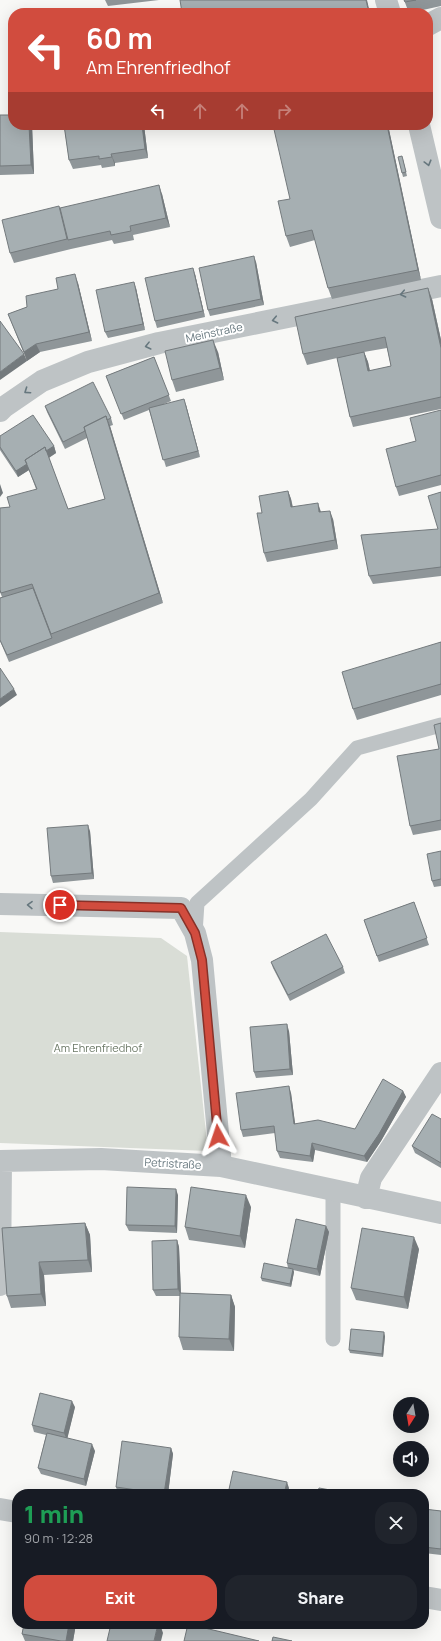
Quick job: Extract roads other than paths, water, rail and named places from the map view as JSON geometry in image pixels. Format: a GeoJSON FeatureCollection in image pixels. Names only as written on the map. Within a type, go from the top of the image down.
{"type":"FeatureCollection","features":[{"type":"Feature","properties":{"kind":"street"},"geometry":{"type":"LineString","coordinates":[[420,130],[441,218]]}},
{"type":"Feature","properties":{"kind":"street","name":"Meinstraße"},"geometry":{"type":"LineString","coordinates":[[0,411],[42,381],[88,362],[159,344],[441,286]]}},
{"type":"Feature","properties":{"kind":"street"},"geometry":{"type":"LineString","coordinates":[[0,904],[181,908],[195,933],[202,960],[221,1166]]}},
{"type":"Feature","properties":{"kind":"street"},"geometry":{"type":"LineString","coordinates":[[366,1198],[371,1178],[441,1073]]}},
{"type":"Feature","properties":{"kind":"street","name":"Petristraße"},"geometry":{"type":"LineString","coordinates":[[0,1161],[101,1159],[221,1166],[441,1213]]}},
{"type":"Feature","properties":{"kind":"street"},"geometry":{"type":"LineString","coordinates":[[0,1161],[0,1285]]}},
{"type":"Feature","properties":{"kind":"street"},"geometry":{"type":"LineString","coordinates":[[0,1508],[12,1511]]}},
{"type":"Feature","properties":{"kind":"street"},"geometry":{"type":"LineString","coordinates":[[429,1598],[441,1600]]}},
{"type":"Feature","properties":{"kind":"lane"},"geometry":{"type":"LineString","coordinates":[[195,933],[197,903],[311,799],[357,748],[441,724]]}},
{"type":"Feature","properties":{"kind":"lane"},"geometry":{"type":"LineString","coordinates":[[333,1191],[333,1339]]}},
{"type":"Feature","properties":{"kind":"park label","name":"Am Ehrenfriedhof"},"geometry":{"type":"Point","coordinates":[98,1047]}}]}
